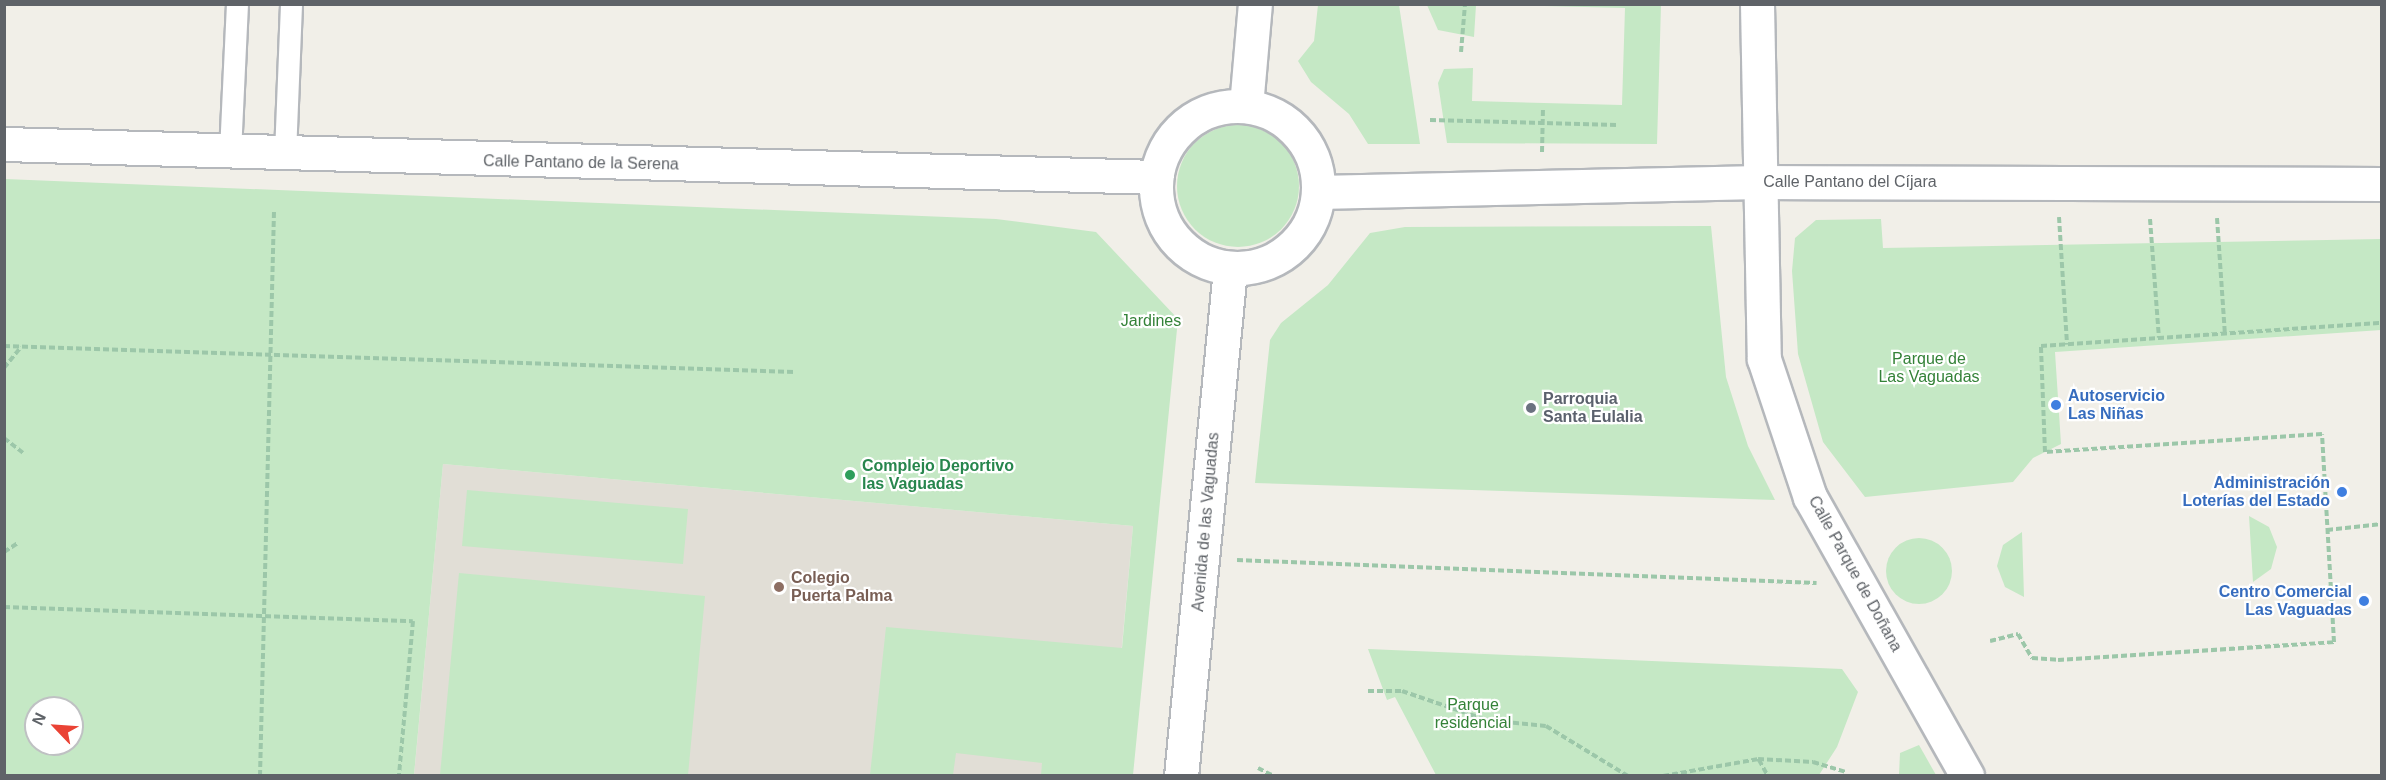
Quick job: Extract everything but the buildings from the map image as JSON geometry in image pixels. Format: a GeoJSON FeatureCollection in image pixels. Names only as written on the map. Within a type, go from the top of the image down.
{"type":"FeatureCollection","features":[{"type":"Feature","properties":{"kind":"street"},"geometry":{"type":"LineString","coordinates":[[1246,106],[1255,4]]}},
{"type":"Feature","properties":{"kind":"street","name":"Calle Parque de Doñana"},"geometry":{"type":"LineString","coordinates":[[1757,4],[1764,359],[1810,497],[1967,776]]}},
{"type":"Feature","properties":{"kind":"street"},"geometry":{"type":"LineString","coordinates":[[1246,106],[1290,125],[1306,144],[1318,192],[1313,217],[1293,246],[1256,267],[1230,269],[1183,248],[1163,219],[1157,177],[1178,132],[1197,117],[1246,106]]}},
{"type":"Feature","properties":{"kind":"street","name":"Calle Pantano de la Serena"},"geometry":{"type":"LineString","coordinates":[[4,144],[285,154],[1157,177]]}},
{"type":"Feature","properties":{"kind":"street","name":"Calle Pantano del Cíjara"},"geometry":{"type":"LineString","coordinates":[[1318,192],[1759,182],[2382,184]]}},
{"type":"Feature","properties":{"kind":"street","name":"Avenida de las Vaguadas"},"geometry":{"type":"LineString","coordinates":[[1181,776],[1230,269]]}},
{"type":"Feature","properties":{"kind":"lane"},"geometry":{"type":"LineString","coordinates":[[230,152],[237,4]]}},
{"type":"Feature","properties":{"kind":"lane"},"geometry":{"type":"LineString","coordinates":[[285,154],[291,4]]}},
{"type":"Feature","properties":{"kind":"path"},"geometry":{"type":"LineString","coordinates":[[1461,52],[1466,4]]}},
{"type":"Feature","properties":{"kind":"path"},"geometry":{"type":"LineString","coordinates":[[1541,187],[1543,108]]}},
{"type":"Feature","properties":{"kind":"path"},"geometry":{"type":"LineString","coordinates":[[1430,120],[1617,125]]}},
{"type":"Feature","properties":{"kind":"path"},"geometry":{"type":"LineString","coordinates":[[2057,183],[2067,345]]}},
{"type":"Feature","properties":{"kind":"path"},"geometry":{"type":"LineString","coordinates":[[2147,183],[2159,338]]}},
{"type":"Feature","properties":{"kind":"path"},"geometry":{"type":"LineString","coordinates":[[2214,184],[2225,334]]}},
{"type":"Feature","properties":{"kind":"path"},"geometry":{"type":"LineString","coordinates":[[260,776],[274,210]]}},
{"type":"Feature","properties":{"kind":"path"},"geometry":{"type":"LineString","coordinates":[[1990,641],[2018,634],[2032,658],[2058,660],[2334,642],[2322,434],[2045,452],[2041,346],[2382,323]]}},
{"type":"Feature","properties":{"kind":"path"},"geometry":{"type":"LineString","coordinates":[[4,346],[795,372]]}},
{"type":"Feature","properties":{"kind":"path"},"geometry":{"type":"LineString","coordinates":[[4,368],[21,347]]}},
{"type":"Feature","properties":{"kind":"path"},"geometry":{"type":"LineString","coordinates":[[4,438],[23,453]]}},
{"type":"Feature","properties":{"kind":"path"},"geometry":{"type":"LineString","coordinates":[[2327,530],[2382,524]]}},
{"type":"Feature","properties":{"kind":"path"},"geometry":{"type":"LineString","coordinates":[[4,552],[18,543]]}},
{"type":"Feature","properties":{"kind":"path"},"geometry":{"type":"LineString","coordinates":[[1202,558],[1860,585]]}},
{"type":"Feature","properties":{"kind":"path"},"geometry":{"type":"LineString","coordinates":[[4,607],[413,621],[399,776]]}},
{"type":"Feature","properties":{"kind":"path"},"geometry":{"type":"LineString","coordinates":[[1368,691],[1402,691],[1486,720],[1545,726],[1628,776]]}},
{"type":"Feature","properties":{"kind":"path"},"geometry":{"type":"LineString","coordinates":[[1758,759],[1768,776]]}},
{"type":"Feature","properties":{"kind":"path"},"geometry":{"type":"LineString","coordinates":[[1663,776],[1758,759],[1813,762],[1846,772]]}},
{"type":"Feature","properties":{"kind":"path"},"geometry":{"type":"LineString","coordinates":[[1258,768],[1274,776]]}},
{"type":"Feature","properties":{"kind":"shaded area","name":"Colegio Puerta Palma"},"geometry":{"type":"Polygon","coordinates":[[[443,464],[1133,526],[1110,775],[414,776],[443,464]]]}},
{"type":"Feature","properties":{"kind":"green space"},"geometry":{"type":"Polygon","coordinates":[[[1318,5],[1399,5],[1420,144],[1368,144],[1349,114],[1311,82],[1298,61],[1314,41],[1318,5]]]}},
{"type":"Feature","properties":{"kind":"green space"},"geometry":{"type":"Polygon","coordinates":[[[1427,5],[1476,5],[1474,37],[1438,30],[1427,5]]]}},
{"type":"Feature","properties":{"kind":"green space"},"geometry":{"type":"Polygon","coordinates":[[[1503,5],[1661,5],[1657,144],[1447,143],[1438,83],[1444,69],[1473,68],[1472,101],[1622,105],[1625,8],[1503,5]]]}},
{"type":"Feature","properties":{"kind":"green space"},"geometry":{"type":"Polygon","coordinates":[[[1238,125],[1261,130],[1281,143],[1294,163],[1299,186],[1294,209],[1281,229],[1261,242],[1238,247],[1215,242],[1195,229],[1182,209],[1177,186],[1182,163],[1195,143],[1215,130],[1238,125]]]}},
{"type":"Feature","properties":{"kind":"green space","name":"Complejo Deportivo las Vaguadas"},"geometry":{"type":"Polygon","coordinates":[[[5,179],[996,219],[1096,232],[1178,319],[1133,775],[1041,775],[1042,763],[956,753],[953,775],[870,775],[886,627],[1122,648],[1133,526],[443,464],[414,775],[5,775],[5,179]]]}},
{"type":"Feature","properties":{"kind":"green space","name":"Parque de Las Vaguadas"},"geometry":{"type":"Polygon","coordinates":[[[1881,219],[1883,248],[2381,239],[2381,330],[2055,352],[2061,444],[2033,458],[2013,482],[1865,497],[1823,442],[1798,354],[1792,271],[1795,238],[1816,220],[1881,219]]]}},
{"type":"Feature","properties":{"kind":"green space"},"geometry":{"type":"Polygon","coordinates":[[[1711,226],[1726,377],[1748,446],[1775,500],[1255,483],[1270,340],[1281,323],[1328,285],[1370,233],[1405,227],[1711,226]]]}},
{"type":"Feature","properties":{"kind":"green space"},"geometry":{"type":"Polygon","coordinates":[[[467,490],[688,509],[683,564],[462,546],[467,490]]]}},
{"type":"Feature","properties":{"kind":"green space"},"geometry":{"type":"Polygon","coordinates":[[[2249,516],[2269,527],[2277,547],[2271,569],[2253,582],[2249,516]]]}},
{"type":"Feature","properties":{"kind":"green space"},"geometry":{"type":"Polygon","coordinates":[[[2022,532],[2024,597],[2005,587],[1997,566],[2003,545],[2022,532]]]}},
{"type":"Feature","properties":{"kind":"green space"},"geometry":{"type":"Polygon","coordinates":[[[1919,538],[1932,540],[1942,548],[1950,558],[1952,571],[1950,584],[1942,594],[1932,602],[1919,604],[1906,602],[1896,594],[1888,584],[1886,571],[1888,558],[1896,548],[1906,540],[1919,538]]]}},
{"type":"Feature","properties":{"kind":"green space"},"geometry":{"type":"Polygon","coordinates":[[[459,573],[705,596],[688,775],[440,775],[459,573]]]}},
{"type":"Feature","properties":{"kind":"green space","name":"Parque residencial"},"geometry":{"type":"Polygon","coordinates":[[[1368,649],[1842,669],[1858,692],[1837,747],[1819,775],[1436,775],[1395,697],[1387,700],[1368,649]]]}},
{"type":"Feature","properties":{"kind":"green space"},"geometry":{"type":"Polygon","coordinates":[[[1919,745],[1936,775],[1899,775],[1900,753],[1919,745]]]}},
{"type":"Feature","properties":{"kind":"place","name":"Autoservicio Las Niñas"},"geometry":{"type":"Point","coordinates":[2056,405]}},
{"type":"Feature","properties":{"kind":"place","name":"Parroquia Santa Eulalia"},"geometry":{"type":"Point","coordinates":[1531,408]}},
{"type":"Feature","properties":{"kind":"place","name":"Complejo Deportivo las Vaguadas"},"geometry":{"type":"Point","coordinates":[850,475]}},
{"type":"Feature","properties":{"kind":"place","name":"Administración Loterías del Estado"},"geometry":{"type":"Point","coordinates":[2342,492]}},
{"type":"Feature","properties":{"kind":"place","name":"Colegio Puerta Palma"},"geometry":{"type":"Point","coordinates":[779,587]}},
{"type":"Feature","properties":{"kind":"place","name":"Centro Comercial Las Vaguadas"},"geometry":{"type":"Point","coordinates":[2364,601]}},
{"type":"Feature","properties":{"kind":"park label","name":"Jardines"},"geometry":{"type":"Point","coordinates":[1151,321]}}]}
